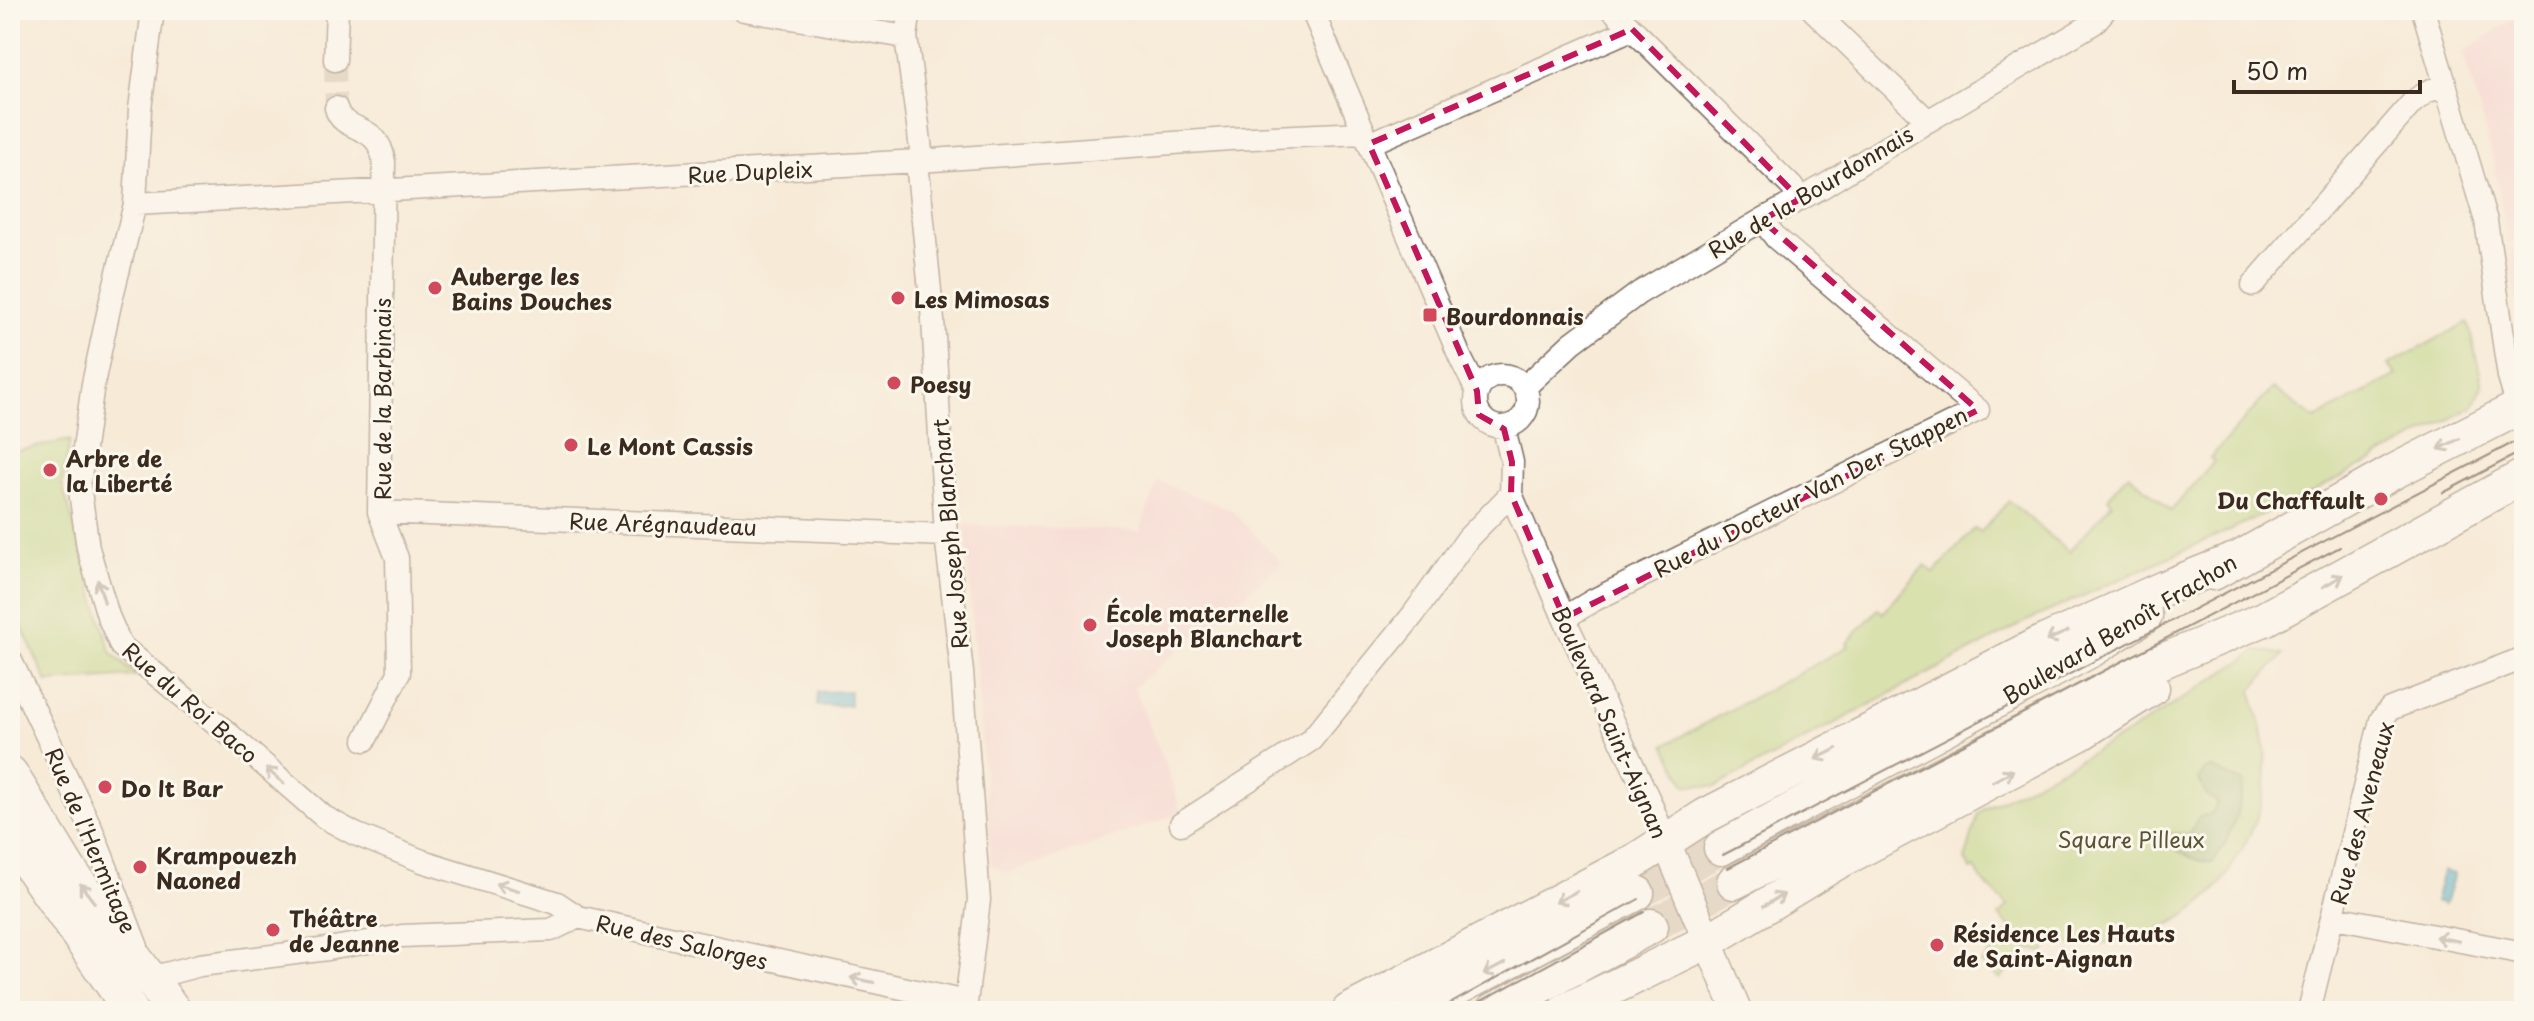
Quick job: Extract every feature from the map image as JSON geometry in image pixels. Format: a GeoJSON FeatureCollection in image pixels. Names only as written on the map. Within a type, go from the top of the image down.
{"type":"FeatureCollection","features":[{"type":"Feature","properties":{"kind":"main road","name":"Boulevard Benoît Frachon"},"geometry":{"type":"LineString","coordinates":[[1721,848],[2091,650],[2232,561],[2395,471],[2521,407]]}},
{"type":"Feature","properties":{"kind":"main road","name":"Boulevard Benoît Frachon"},"geometry":{"type":"LineString","coordinates":[[1734,882],[2153,665],[2264,619],[2523,478]]}},
{"type":"Feature","properties":{"kind":"main road"},"geometry":{"type":"LineString","coordinates":[[1349,1011],[1635,861],[1705,816],[2035,646],[2232,561]]}},
{"type":"Feature","properties":{"kind":"main road"},"geometry":{"type":"LineString","coordinates":[[1565,1011],[1708,941],[1834,864],[2081,733],[2264,619]]}},
{"type":"Feature","properties":{"kind":"main road"},"geometry":{"type":"LineString","coordinates":[[10,773],[70,871],[174,1011]]}},
{"type":"Feature","properties":{"kind":"main road"},"geometry":{"type":"LineString","coordinates":[[10,837],[123,999]]}},
{"type":"Feature","properties":{"kind":"main road"},"geometry":{"type":"LineString","coordinates":[[1414,1011],[1637,893]]}},
{"type":"Feature","properties":{"kind":"main road"},"geometry":{"type":"LineString","coordinates":[[1493,1011],[1651,926]]}},
{"type":"Feature","properties":{"kind":"street","name":"Rue du Roi Baco"},"geometry":{"type":"LineString","coordinates":[[153,10],[140,109],[135,204],[110,304],[79,484],[88,548],[108,616],[121,646],[324,817],[355,834],[422,861],[557,903],[578,917]]}},
{"type":"Feature","properties":{"kind":"street"},"geometry":{"type":"LineString","coordinates":[[335,60],[337,10]]}},
{"type":"Feature","properties":{"kind":"street"},"geometry":{"type":"LineString","coordinates":[[744,10],[906,37]]}},
{"type":"Feature","properties":{"kind":"street","name":"Rue Joseph Blanchart"},"geometry":{"type":"LineString","coordinates":[[910,10],[906,37],[918,125],[918,172],[933,320],[946,535],[962,672],[979,900],[965,1006]]}},
{"type":"Feature","properties":{"kind":"street"},"geometry":{"type":"LineString","coordinates":[[1312,10],[1477,391],[1479,415],[1488,424],[1504,429],[1514,426],[1524,417],[1529,402],[1525,387],[1512,376],[1500,375],[1485,380],[1477,391]]}},
{"type":"Feature","properties":{"kind":"street"},"geometry":{"type":"LineString","coordinates":[[1613,10],[1792,187],[1800,199]]}},
{"type":"Feature","properties":{"kind":"street"},"geometry":{"type":"LineString","coordinates":[[1813,10],[1928,121]]}},
{"type":"Feature","properties":{"kind":"street","name":"Rue de la Bourdonnais"},"geometry":{"type":"LineString","coordinates":[[1525,387],[1572,343],[1639,293],[2094,23],[2105,10]]}},
{"type":"Feature","properties":{"kind":"street"},"geometry":{"type":"LineString","coordinates":[[2423,10],[2486,221],[2509,377],[2521,407]]}},
{"type":"Feature","properties":{"kind":"street"},"geometry":{"type":"LineString","coordinates":[[1367,138],[1632,29]]}},
{"type":"Feature","properties":{"kind":"street"},"geometry":{"type":"LineString","coordinates":[[2253,285],[2412,103],[2426,92],[2445,85]]}},
{"type":"Feature","properties":{"kind":"street","name":"Rue de la Barbinais"},"geometry":{"type":"LineString","coordinates":[[336,108],[340,118],[366,130],[383,149],[379,512],[397,558],[399,673],[365,740]]}},
{"type":"Feature","properties":{"kind":"street","name":"Rue Dupleix"},"geometry":{"type":"LineString","coordinates":[[135,204],[919,161],[1230,139],[1367,138]]}},
{"type":"Feature","properties":{"kind":"street","name":"Rue du Docteur Van Der Stappen"},"geometry":{"type":"LineString","coordinates":[[1564,618],[1594,600],[1978,410],[1776,238],[1762,220]]}},
{"type":"Feature","properties":{"kind":"street","name":"Boulevard Saint-Aignan"},"geometry":{"type":"LineString","coordinates":[[1504,429],[1512,462],[1511,494],[1564,618],[1650,802],[1737,1011]]}},
{"type":"Feature","properties":{"kind":"street"},"geometry":{"type":"LineString","coordinates":[[1181,824],[1311,740],[1413,615],[1468,538],[1511,494]]}},
{"type":"Feature","properties":{"kind":"street","name":"Rue Arégnaudeau"},"geometry":{"type":"LineString","coordinates":[[379,512],[946,535]]}},
{"type":"Feature","properties":{"kind":"street","name":"Rue des Aveneaux"},"geometry":{"type":"LineString","coordinates":[[2309,1011],[2381,720],[2390,709],[2524,658]]}},
{"type":"Feature","properties":{"kind":"street","name":"Rue de l'Hermitage"},"geometry":{"type":"LineString","coordinates":[[10,659],[91,828],[150,978]]}},
{"type":"Feature","properties":{"kind":"street","name":"Rue des Salorges"},"geometry":{"type":"LineString","coordinates":[[123,999],[150,978],[200,965],[402,936],[551,930],[578,917],[965,1006]]}},
{"type":"Feature","properties":{"kind":"street"},"geometry":{"type":"LineString","coordinates":[[2334,917],[2524,953]]}},
{"type":"Feature","properties":{"kind":"highlighted area"},"geometry":{"type":"Polygon","coordinates":[[[1632,29],[1800,199],[1762,220],[1978,410],[1564,618],[1511,494],[1512,462],[1504,429],[1479,415],[1477,391],[1369,144],[1632,29]]]}},
{"type":"Feature","properties":{"kind":"shaded area"},"geometry":{"type":"Polygon","coordinates":[[[2524,12],[2524,343],[2493,158],[2463,52],[2524,12]]]}},
{"type":"Feature","properties":{"kind":"shaded area","name":"École maternelle Joseph Blanchart"},"geometry":{"type":"Polygon","coordinates":[[[1158,481],[1231,510],[1282,563],[1134,687],[1181,813],[1007,874],[991,864],[965,525],[1140,531],[1158,481]]]}},
{"type":"Feature","properties":{"kind":"green space"},"geometry":{"type":"Polygon","coordinates":[[[2468,322],[2483,386],[2473,407],[2309,494],[2027,621],[1715,787],[1686,785],[1665,745],[1849,646],[1847,643],[1878,609],[1883,613],[1925,565],[1934,573],[1975,528],[1981,532],[2009,501],[2069,552],[2112,503],[2108,498],[2129,474],[2171,511],[2214,462],[2210,458],[2273,388],[2315,419],[2397,375],[2388,365],[2468,322]]]}},
{"type":"Feature","properties":{"kind":"green space"},"geometry":{"type":"Polygon","coordinates":[[[70,440],[62,484],[109,646],[112,653],[136,676],[47,682],[10,601],[10,452],[70,440]]]}},
{"type":"Feature","properties":{"kind":"green space","name":"Square Pilleux"},"geometry":{"type":"Polygon","coordinates":[[[2259,650],[2283,655],[2251,691],[2265,748],[2264,792],[2248,838],[2220,885],[2184,916],[2142,935],[2096,944],[2049,942],[2044,953],[2028,948],[2000,979],[1981,964],[2012,929],[1999,916],[2008,906],[1983,882],[1975,868],[1971,870],[1965,860],[1979,812],[2127,734],[2259,650]]]}},
{"type":"Feature","properties":{"kind":"green space"},"geometry":{"type":"Polygon","coordinates":[[[2210,768],[2244,783],[2229,835],[2212,863],[2188,856],[2167,843],[2172,833],[2189,834],[2199,817],[2211,814],[2218,803],[2205,793],[2199,779],[2210,768]]]}},
{"type":"Feature","properties":{"kind":"water"},"geometry":{"type":"Polygon","coordinates":[[[850,691],[850,705],[817,706],[817,692],[850,691]]]}},
{"type":"Feature","properties":{"kind":"water"},"geometry":{"type":"Polygon","coordinates":[[[2443,871],[2454,874],[2445,904],[2435,901],[2443,871]]]}},
{"type":"Feature","properties":{"kind":"tunnel"},"geometry":{"type":"LineString","coordinates":[[335,60],[336,108]]}},
{"type":"Feature","properties":{"kind":"tunnel"},"geometry":{"type":"LineString","coordinates":[[1637,893],[1721,848]]}},
{"type":"Feature","properties":{"kind":"tunnel"},"geometry":{"type":"LineString","coordinates":[[1651,926],[1734,882]]}},
{"type":"Feature","properties":{"kind":"tram line"},"geometry":{"type":"LineString","coordinates":[[1723,855],[2524,437]]}},
{"type":"Feature","properties":{"kind":"tram line"},"geometry":{"type":"LineString","coordinates":[[2443,493],[2513,456]]}},
{"type":"Feature","properties":{"kind":"tram line"},"geometry":{"type":"LineString","coordinates":[[1728,868],[2340,547]]}},
{"type":"Feature","properties":{"kind":"tram line"},"geometry":{"type":"LineString","coordinates":[[1437,1011],[1639,899]]}},
{"type":"Feature","properties":{"kind":"tram line"},"geometry":{"type":"LineString","coordinates":[[1463,1011],[1644,912]]}},
{"type":"Feature","properties":{"kind":"place","name":"Auberge les Bains Douches"},"geometry":{"type":"Point","coordinates":[435,288]}},
{"type":"Feature","properties":{"kind":"place","name":"Les Mimosas"},"geometry":{"type":"Point","coordinates":[898,298]}},
{"type":"Feature","properties":{"kind":"place","name":"Bourdonnais"},"geometry":{"type":"Point","coordinates":[1430,315]}},
{"type":"Feature","properties":{"kind":"place","name":"Poesy"},"geometry":{"type":"Point","coordinates":[894,383]}},
{"type":"Feature","properties":{"kind":"place","name":"Le Mont Cassis"},"geometry":{"type":"Point","coordinates":[571,445]}},
{"type":"Feature","properties":{"kind":"place","name":"Arbre de la Liberté"},"geometry":{"type":"Point","coordinates":[50,470]}},
{"type":"Feature","properties":{"kind":"place","name":"Du Chaffault"},"geometry":{"type":"Point","coordinates":[2381,499]}},
{"type":"Feature","properties":{"kind":"place","name":"École maternelle Joseph Blanchart"},"geometry":{"type":"Point","coordinates":[1090,625]}},
{"type":"Feature","properties":{"kind":"place","name":"Do It Bar"},"geometry":{"type":"Point","coordinates":[105,787]}},
{"type":"Feature","properties":{"kind":"place","name":"Krampouezh Naoned"},"geometry":{"type":"Point","coordinates":[140,867]}},
{"type":"Feature","properties":{"kind":"place","name":"Théâtre de Jeanne"},"geometry":{"type":"Point","coordinates":[273,930]}},
{"type":"Feature","properties":{"kind":"place","name":"Résidence Les Hauts de Saint-Aignan"},"geometry":{"type":"Point","coordinates":[1937,945]}}]}
